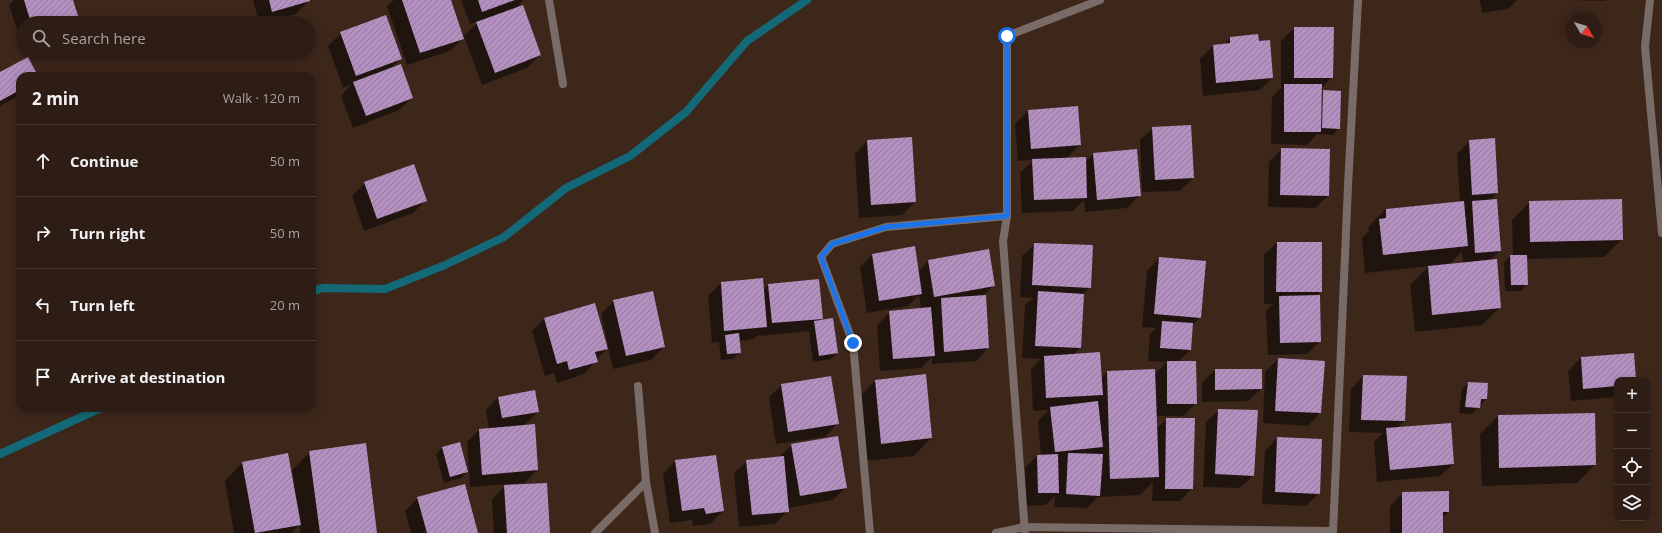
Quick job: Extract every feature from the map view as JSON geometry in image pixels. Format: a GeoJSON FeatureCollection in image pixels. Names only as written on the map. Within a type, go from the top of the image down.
{"type":"FeatureCollection","features":[{"type":"Feature","properties":{"kind":"street"},"geometry":{"type":"LineString","coordinates":[[549,0],[563,84]]}},
{"type":"Feature","properties":{"kind":"street"},"geometry":{"type":"LineString","coordinates":[[1024,530],[1003,241],[1007,216],[1007,36],[1100,0]]}},
{"type":"Feature","properties":{"kind":"street"},"geometry":{"type":"LineString","coordinates":[[996,533],[1024,530],[1333,532],[1358,0]]}},
{"type":"Feature","properties":{"kind":"street"},"geometry":{"type":"LineString","coordinates":[[1650,0],[1645,47],[1662,233]]}},
{"type":"Feature","properties":{"kind":"street"},"geometry":{"type":"LineString","coordinates":[[870,533],[853,343],[821,257],[832,244],[886,227],[1007,216]]}},
{"type":"Feature","properties":{"kind":"street"},"geometry":{"type":"LineString","coordinates":[[638,386],[646,482],[655,533]]}},
{"type":"Feature","properties":{"kind":"street"},"geometry":{"type":"LineString","coordinates":[[595,533],[646,482]]}},
{"type":"Feature","properties":{"kind":"building"},"geometry":{"type":"Polygon","coordinates":[[[24,0],[73,0],[78,16],[29,16],[24,0]]]}},
{"type":"Feature","properties":{"kind":"building"},"geometry":{"type":"Polygon","coordinates":[[[269,0],[310,0],[310,1],[272,12],[269,0]]]}},
{"type":"Feature","properties":{"kind":"building"},"geometry":{"type":"Polygon","coordinates":[[[402,0],[451,0],[464,39],[420,53],[402,0]]]}},
{"type":"Feature","properties":{"kind":"building"},"geometry":{"type":"Polygon","coordinates":[[[478,0],[515,0],[482,12],[478,0]]]}},
{"type":"Feature","properties":{"kind":"building"},"geometry":{"type":"Polygon","coordinates":[[[523,5],[541,55],[495,73],[476,22],[523,5]]]}},
{"type":"Feature","properties":{"kind":"building"},"geometry":{"type":"Polygon","coordinates":[[[386,15],[402,59],[356,76],[340,32],[386,15]]]}},
{"type":"Feature","properties":{"kind":"building"},"geometry":{"type":"Polygon","coordinates":[[[1294,27],[1334,27],[1333,78],[1294,78],[1294,27]]]}},
{"type":"Feature","properties":{"kind":"building"},"geometry":{"type":"Polygon","coordinates":[[[1258,34],[1259,41],[1270,40],[1273,78],[1216,83],[1213,45],[1230,43],[1230,37],[1258,34]]]}},
{"type":"Feature","properties":{"kind":"building"},"geometry":{"type":"Polygon","coordinates":[[[22,60],[30,60],[36,72],[16,72],[16,92],[0,101],[0,72],[22,60]]]}},
{"type":"Feature","properties":{"kind":"building"},"geometry":{"type":"Polygon","coordinates":[[[401,64],[413,98],[366,116],[353,82],[401,64]]]}},
{"type":"Feature","properties":{"kind":"building"},"geometry":{"type":"Polygon","coordinates":[[[1284,84],[1322,84],[1321,132],[1284,132],[1284,84]]]}},
{"type":"Feature","properties":{"kind":"building"},"geometry":{"type":"Polygon","coordinates":[[[1323,90],[1341,91],[1340,129],[1322,128],[1323,90]]]}},
{"type":"Feature","properties":{"kind":"building"},"geometry":{"type":"Polygon","coordinates":[[[1078,106],[1081,145],[1031,149],[1028,110],[1078,106]]]}},
{"type":"Feature","properties":{"kind":"building"},"geometry":{"type":"Polygon","coordinates":[[[1191,125],[1194,178],[1155,180],[1152,127],[1191,125]]]}},
{"type":"Feature","properties":{"kind":"building"},"geometry":{"type":"Polygon","coordinates":[[[912,137],[916,202],[871,205],[867,140],[912,137]]]}},
{"type":"Feature","properties":{"kind":"building"},"geometry":{"type":"Polygon","coordinates":[[[1495,138],[1498,193],[1472,195],[1469,140],[1495,138]]]}},
{"type":"Feature","properties":{"kind":"building"},"geometry":{"type":"Polygon","coordinates":[[[1281,148],[1330,149],[1329,196],[1280,195],[1281,148]]]}},
{"type":"Feature","properties":{"kind":"building"},"geometry":{"type":"Polygon","coordinates":[[[1137,149],[1141,196],[1097,200],[1093,153],[1137,149]]]}},
{"type":"Feature","properties":{"kind":"building"},"geometry":{"type":"Polygon","coordinates":[[[1086,157],[1087,198],[1034,200],[1032,159],[1086,157]]]}},
{"type":"Feature","properties":{"kind":"building"},"geometry":{"type":"Polygon","coordinates":[[[414,164],[427,201],[377,219],[364,182],[414,164]]]}},
{"type":"Feature","properties":{"kind":"building"},"geometry":{"type":"Polygon","coordinates":[[[1497,199],[1501,251],[1475,253],[1472,201],[1497,199]]]}},
{"type":"Feature","properties":{"kind":"building"},"geometry":{"type":"Polygon","coordinates":[[[1622,199],[1623,240],[1530,242],[1529,201],[1622,199]]]}},
{"type":"Feature","properties":{"kind":"building"},"geometry":{"type":"Polygon","coordinates":[[[1464,201],[1468,246],[1383,255],[1379,219],[1386,218],[1386,209],[1464,201]]]}},
{"type":"Feature","properties":{"kind":"building"},"geometry":{"type":"Polygon","coordinates":[[[1277,242],[1322,242],[1322,292],[1276,292],[1277,242]]]}},
{"type":"Feature","properties":{"kind":"building"},"geometry":{"type":"Polygon","coordinates":[[[1034,243],[1093,245],[1091,288],[1032,285],[1034,243]]]}},
{"type":"Feature","properties":{"kind":"building"},"geometry":{"type":"Polygon","coordinates":[[[915,246],[922,294],[879,301],[872,254],[915,246]]]}},
{"type":"Feature","properties":{"kind":"building"},"geometry":{"type":"Polygon","coordinates":[[[989,249],[995,286],[934,297],[928,260],[989,249]]]}},
{"type":"Feature","properties":{"kind":"building"},"geometry":{"type":"Polygon","coordinates":[[[1510,255],[1527,255],[1528,285],[1511,285],[1510,255]]]}},
{"type":"Feature","properties":{"kind":"building"},"geometry":{"type":"Polygon","coordinates":[[[1159,257],[1206,261],[1201,318],[1154,314],[1159,257]]]}},
{"type":"Feature","properties":{"kind":"building"},"geometry":{"type":"Polygon","coordinates":[[[1497,259],[1501,308],[1432,315],[1428,266],[1497,259]]]}},
{"type":"Feature","properties":{"kind":"building"},"geometry":{"type":"Polygon","coordinates":[[[763,278],[767,327],[724,331],[721,282],[763,278]]]}},
{"type":"Feature","properties":{"kind":"building"},"geometry":{"type":"Polygon","coordinates":[[[819,279],[823,319],[772,323],[768,284],[819,279]]]}},
{"type":"Feature","properties":{"kind":"building"},"geometry":{"type":"Polygon","coordinates":[[[653,291],[665,347],[626,356],[613,300],[653,291]]]}},
{"type":"Feature","properties":{"kind":"building"},"geometry":{"type":"Polygon","coordinates":[[[1038,291],[1084,294],[1081,348],[1035,346],[1038,291]]]}},
{"type":"Feature","properties":{"kind":"building"},"geometry":{"type":"Polygon","coordinates":[[[986,295],[989,348],[944,352],[941,298],[986,295]]]}},
{"type":"Feature","properties":{"kind":"building"},"geometry":{"type":"Polygon","coordinates":[[[1320,295],[1321,342],[1280,343],[1279,296],[1320,295]]]}},
{"type":"Feature","properties":{"kind":"building"},"geometry":{"type":"Polygon","coordinates":[[[595,303],[608,349],[595,352],[598,362],[569,370],[567,361],[557,364],[544,318],[595,303]]]}},
{"type":"Feature","properties":{"kind":"building"},"geometry":{"type":"Polygon","coordinates":[[[931,307],[935,356],[893,359],[889,311],[931,307]]]}},
{"type":"Feature","properties":{"kind":"building"},"geometry":{"type":"Polygon","coordinates":[[[833,318],[838,353],[819,356],[814,321],[833,318]]]}},
{"type":"Feature","properties":{"kind":"building"},"geometry":{"type":"Polygon","coordinates":[[[1162,321],[1193,323],[1191,350],[1160,348],[1162,321]]]}},
{"type":"Feature","properties":{"kind":"building"},"geometry":{"type":"Polygon","coordinates":[[[739,333],[741,353],[727,354],[725,335],[739,333]]]}},
{"type":"Feature","properties":{"kind":"building"},"geometry":{"type":"Polygon","coordinates":[[[1100,352],[1103,395],[1046,398],[1044,356],[1100,352]]]}},
{"type":"Feature","properties":{"kind":"building"},"geometry":{"type":"Polygon","coordinates":[[[1634,353],[1636,377],[1614,377],[1614,386],[1583,389],[1581,357],[1634,353]]]}},
{"type":"Feature","properties":{"kind":"building"},"geometry":{"type":"Polygon","coordinates":[[[1278,358],[1325,361],[1321,413],[1275,411],[1278,358]]]}},
{"type":"Feature","properties":{"kind":"building"},"geometry":{"type":"Polygon","coordinates":[[[1167,361],[1196,361],[1197,404],[1167,404],[1167,361]]]}},
{"type":"Feature","properties":{"kind":"building"},"geometry":{"type":"Polygon","coordinates":[[[1155,369],[1159,477],[1110,479],[1107,371],[1155,369]]]}},
{"type":"Feature","properties":{"kind":"building"},"geometry":{"type":"Polygon","coordinates":[[[1215,369],[1262,369],[1262,389],[1215,390],[1215,369]]]}},
{"type":"Feature","properties":{"kind":"building"},"geometry":{"type":"Polygon","coordinates":[[[926,374],[932,438],[881,444],[875,380],[926,374]]]}},
{"type":"Feature","properties":{"kind":"building"},"geometry":{"type":"Polygon","coordinates":[[[1363,375],[1407,376],[1405,421],[1361,420],[1363,375]]]}},
{"type":"Feature","properties":{"kind":"building"},"geometry":{"type":"Polygon","coordinates":[[[831,376],[839,424],[788,432],[781,384],[831,376]]]}},
{"type":"Feature","properties":{"kind":"building"},"geometry":{"type":"Polygon","coordinates":[[[1468,382],[1488,383],[1487,399],[1481,399],[1480,408],[1465,407],[1468,382]]]}},
{"type":"Feature","properties":{"kind":"building"},"geometry":{"type":"Polygon","coordinates":[[[535,390],[539,412],[502,418],[498,397],[535,390]]]}},
{"type":"Feature","properties":{"kind":"building"},"geometry":{"type":"Polygon","coordinates":[[[1098,401],[1103,447],[1055,452],[1050,407],[1098,401]]]}},
{"type":"Feature","properties":{"kind":"building"},"geometry":{"type":"Polygon","coordinates":[[[1218,409],[1258,410],[1254,476],[1215,474],[1218,409]]]}},
{"type":"Feature","properties":{"kind":"building"},"geometry":{"type":"Polygon","coordinates":[[[1595,413],[1596,465],[1499,468],[1498,415],[1595,413]]]}},
{"type":"Feature","properties":{"kind":"building"},"geometry":{"type":"Polygon","coordinates":[[[1166,418],[1195,418],[1193,489],[1165,489],[1166,418]]]}},
{"type":"Feature","properties":{"kind":"building"},"geometry":{"type":"Polygon","coordinates":[[[1451,423],[1454,464],[1390,470],[1386,428],[1451,423]]]}},
{"type":"Feature","properties":{"kind":"building"},"geometry":{"type":"Polygon","coordinates":[[[535,424],[538,470],[482,475],[479,429],[535,424]]]}},
{"type":"Feature","properties":{"kind":"building"},"geometry":{"type":"Polygon","coordinates":[[[838,436],[847,488],[800,496],[791,444],[838,436]]]}},
{"type":"Feature","properties":{"kind":"building"},"geometry":{"type":"Polygon","coordinates":[[[1277,437],[1322,439],[1320,494],[1275,492],[1277,437]]]}},
{"type":"Feature","properties":{"kind":"building"},"geometry":{"type":"Polygon","coordinates":[[[460,442],[468,472],[450,477],[442,447],[460,442]]]}},
{"type":"Feature","properties":{"kind":"building"},"geometry":{"type":"Polygon","coordinates":[[[366,443],[377,533],[320,533],[309,451],[366,443]]]}},
{"type":"Feature","properties":{"kind":"building"},"geometry":{"type":"Polygon","coordinates":[[[288,453],[301,525],[255,533],[242,462],[288,453]]]}},
{"type":"Feature","properties":{"kind":"building"},"geometry":{"type":"Polygon","coordinates":[[[1068,453],[1103,454],[1100,496],[1066,494],[1068,453]]]}},
{"type":"Feature","properties":{"kind":"building"},"geometry":{"type":"Polygon","coordinates":[[[1058,454],[1059,493],[1038,493],[1037,455],[1058,454]]]}},
{"type":"Feature","properties":{"kind":"building"},"geometry":{"type":"Polygon","coordinates":[[[716,455],[724,511],[706,514],[704,508],[682,511],[675,460],[716,455]]]}},
{"type":"Feature","properties":{"kind":"building"},"geometry":{"type":"Polygon","coordinates":[[[784,456],[789,512],[752,515],[746,460],[784,456]]]}},
{"type":"Feature","properties":{"kind":"building"},"geometry":{"type":"Polygon","coordinates":[[[547,483],[550,533],[507,533],[504,485],[547,483]]]}},
{"type":"Feature","properties":{"kind":"building"},"geometry":{"type":"Polygon","coordinates":[[[465,484],[478,533],[427,533],[417,497],[465,484]]]}},
{"type":"Feature","properties":{"kind":"building"},"geometry":{"type":"Polygon","coordinates":[[[1449,491],[1449,512],[1443,512],[1443,533],[1402,533],[1402,492],[1449,491]]]}},
{"type":"Feature","properties":{"kind":"waterway"},"geometry":{"type":"LineString","coordinates":[[316,290],[322,288],[385,289],[445,265],[504,237],[566,188],[630,156],[686,112],[747,41],[807,0]]}},
{"type":"Feature","properties":{"kind":"waterway"},"geometry":{"type":"LineString","coordinates":[[0,454],[92,412]]}},
{"type":"Feature","properties":{"kind":"route"},"geometry":{"type":"LineString","coordinates":[[853,343],[821,257],[832,244],[886,227],[1007,216],[1007,36]]}}]}
